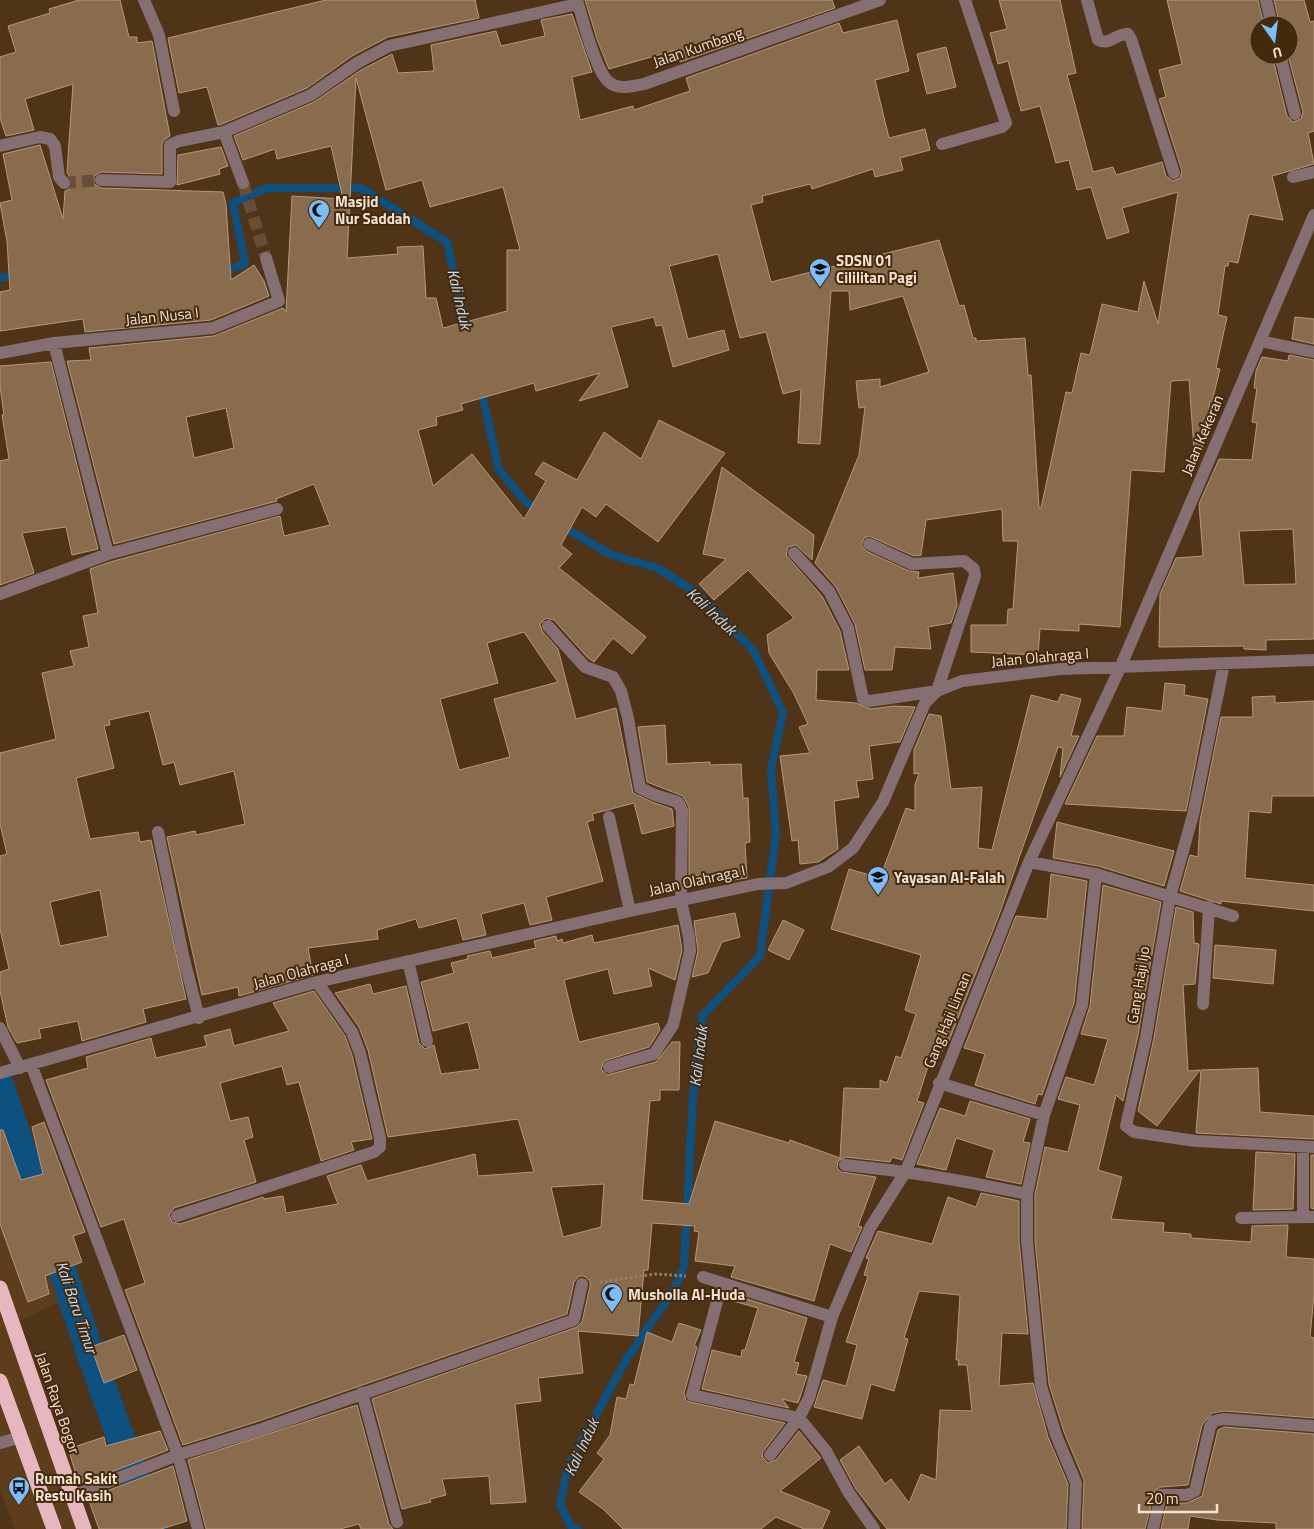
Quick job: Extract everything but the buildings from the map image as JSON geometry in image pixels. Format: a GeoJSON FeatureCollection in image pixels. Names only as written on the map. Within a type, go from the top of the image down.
{"type":"FeatureCollection","features":[{"type":"Feature","properties":{"kind":"highway","name":"Jalan Raya Bogor"},"geometry":{"type":"LineString","coordinates":[[0,1288],[84,1529]]}},
{"type":"Feature","properties":{"kind":"highway"},"geometry":{"type":"LineString","coordinates":[[0,1382],[54,1529]]}},
{"type":"Feature","properties":{"kind":"street"},"geometry":{"type":"LineString","coordinates":[[144,0],[159,35],[174,111]]}},
{"type":"Feature","properties":{"kind":"street","name":"Jalan Kumbang"},"geometry":{"type":"LineString","coordinates":[[578,2],[600,69],[608,82],[622,87],[644,84],[880,0]]}},
{"type":"Feature","properties":{"kind":"street"},"geometry":{"type":"LineString","coordinates":[[942,144],[1002,128],[1006,123],[965,0]]}},
{"type":"Feature","properties":{"kind":"street"},"geometry":{"type":"LineString","coordinates":[[1087,0],[1098,40],[1107,42],[1123,34],[1128,34],[1174,173]]}},
{"type":"Feature","properties":{"kind":"street"},"geometry":{"type":"LineString","coordinates":[[1266,0],[1270,15]]}},
{"type":"Feature","properties":{"kind":"street"},"geometry":{"type":"LineString","coordinates":[[101,180],[170,182],[170,146],[224,132],[311,95],[357,63],[389,46],[578,2]]}},
{"type":"Feature","properties":{"kind":"street"},"geometry":{"type":"LineString","coordinates":[[1283,65],[1295,114]]}},
{"type":"Feature","properties":{"kind":"street"},"geometry":{"type":"LineString","coordinates":[[224,132],[244,183]]}},
{"type":"Feature","properties":{"kind":"street"},"geometry":{"type":"LineString","coordinates":[[0,146],[40,138],[50,139],[55,146],[59,177],[64,183]]}},
{"type":"Feature","properties":{"kind":"street"},"geometry":{"type":"LineString","coordinates":[[1293,177],[1314,172]]}},
{"type":"Feature","properties":{"kind":"street","name":"Jalan Kekeran"},"geometry":{"type":"LineString","coordinates":[[1120,668],[1314,215]]}},
{"type":"Feature","properties":{"kind":"street","name":"Jalan Nusa I"},"geometry":{"type":"LineString","coordinates":[[0,353],[54,343],[213,328],[278,301],[266,258]]}},
{"type":"Feature","properties":{"kind":"street"},"geometry":{"type":"LineString","coordinates":[[1260,342],[1314,352]]}},
{"type":"Feature","properties":{"kind":"street"},"geometry":{"type":"LineString","coordinates":[[54,343],[108,554]]}},
{"type":"Feature","properties":{"kind":"street"},"geometry":{"type":"LineString","coordinates":[[0,594],[108,554],[277,509]]}},
{"type":"Feature","properties":{"kind":"street"},"geometry":{"type":"LineString","coordinates":[[794,553],[829,591],[848,628],[862,699],[870,701],[937,691],[974,576],[974,569],[964,561],[912,564],[869,544]]}},
{"type":"Feature","properties":{"kind":"street"},"geometry":{"type":"LineString","coordinates":[[548,626],[585,667],[613,677],[621,691],[628,718],[640,788],[678,802],[682,810],[681,900],[690,951],[673,1025],[654,1054],[608,1067]]}},
{"type":"Feature","properties":{"kind":"street","name":"Jalan Olahraga I"},"geometry":{"type":"LineString","coordinates":[[0,1073],[199,1018],[317,982],[681,900],[758,884],[786,883],[828,867],[853,848],[883,802],[925,703],[937,691],[962,681],[1061,669],[1314,660]]}},
{"type":"Feature","properties":{"kind":"street","name":"Gang Haji Ijo"},"geometry":{"type":"LineString","coordinates":[[1224,664],[1193,815],[1170,897],[1146,1037],[1126,1126],[1134,1132],[1196,1141],[1309,1147]]}},
{"type":"Feature","properties":{"kind":"street","name":"Gang Haji Liman"},"geometry":{"type":"LineString","coordinates":[[770,1455],[799,1418],[812,1387],[832,1318],[870,1228],[906,1171],[939,1083],[1029,862],[1120,668]]}},
{"type":"Feature","properties":{"kind":"street"},"geometry":{"type":"LineString","coordinates":[[609,817],[630,911]]}},
{"type":"Feature","properties":{"kind":"street"},"geometry":{"type":"LineString","coordinates":[[158,832],[183,955],[199,1018]]}},
{"type":"Feature","properties":{"kind":"street"},"geometry":{"type":"LineString","coordinates":[[1029,862],[1096,874],[1234,916]]}},
{"type":"Feature","properties":{"kind":"street"},"geometry":{"type":"LineString","coordinates":[[1074,1529],[1076,1483],[1056,1435],[1041,1386],[1027,1240],[1028,1194],[1044,1115],[1082,1005],[1096,874]]}},
{"type":"Feature","properties":{"kind":"street"},"geometry":{"type":"LineString","coordinates":[[1203,1004],[1209,907]]}},
{"type":"Feature","properties":{"kind":"street"},"geometry":{"type":"LineString","coordinates":[[408,961],[427,1041]]}},
{"type":"Feature","properties":{"kind":"street"},"geometry":{"type":"LineString","coordinates":[[177,1216],[374,1152],[380,1147],[380,1138],[352,1032],[317,982]]}},
{"type":"Feature","properties":{"kind":"street"},"geometry":{"type":"LineString","coordinates":[[0,1028],[22,1067],[178,1455],[198,1529]]}},
{"type":"Feature","properties":{"kind":"street"},"geometry":{"type":"LineString","coordinates":[[939,1083],[1044,1115]]}},
{"type":"Feature","properties":{"kind":"street"},"geometry":{"type":"LineString","coordinates":[[1241,1218],[1308,1217],[1309,1147]]}},
{"type":"Feature","properties":{"kind":"street"},"geometry":{"type":"LineString","coordinates":[[845,1164],[906,1171],[981,1183],[1028,1194]]}},
{"type":"Feature","properties":{"kind":"street"},"geometry":{"type":"LineString","coordinates":[[703,1277],[832,1318]]}},
{"type":"Feature","properties":{"kind":"street"},"geometry":{"type":"LineString","coordinates":[[722,1283],[692,1395],[799,1418],[826,1451],[849,1493],[874,1529]]}},
{"type":"Feature","properties":{"kind":"street"},"geometry":{"type":"LineString","coordinates":[[72,1496],[178,1455],[262,1429],[574,1320],[582,1284]]}},
{"type":"Feature","properties":{"kind":"street"},"geometry":{"type":"LineString","coordinates":[[362,1393],[397,1522]]}},
{"type":"Feature","properties":{"kind":"street"},"geometry":{"type":"LineString","coordinates":[[1153,1529],[1161,1495],[1187,1495],[1195,1491],[1210,1427],[1214,1421],[1223,1419],[1314,1426]]}},
{"type":"Feature","properties":{"kind":"street"},"geometry":{"type":"LineString","coordinates":[[0,1443],[21,1436]]}},
{"type":"Feature","properties":{"kind":"path"},"geometry":{"type":"LineString","coordinates":[[582,1284],[655,1274],[675,1275]]}},
{"type":"Feature","properties":{"kind":"shaded area"},"geometry":{"type":"Polygon","coordinates":[[[0,1086],[81,1291],[12,1325],[87,1529],[15,1529],[0,1491],[0,1086]]]}},
{"type":"Feature","properties":{"kind":"waterway","name":"Kali Induk"},"geometry":{"type":"LineString","coordinates":[[221,274],[245,263],[233,203],[267,188],[361,188],[447,242],[467,330]]}},
{"type":"Feature","properties":{"kind":"waterway","name":"Kali Induk"},"geometry":{"type":"LineString","coordinates":[[0,278],[17,274]]}},
{"type":"Feature","properties":{"kind":"waterway","name":"Kali Induk"},"geometry":{"type":"LineString","coordinates":[[481,390],[499,470],[525,501],[540,512]]}},
{"type":"Feature","properties":{"kind":"waterway","name":"Kali Induk"},"geometry":{"type":"LineString","coordinates":[[562,526],[610,554],[659,569],[697,593],[753,650],[783,712],[771,769],[776,834],[760,956],[702,1016],[693,1097],[684,1266],[674,1290],[626,1360],[568,1466],[560,1504],[570,1525],[578,1529]]}},
{"type":"Feature","properties":{"kind":"waterway","name":"Kali Baru Timur"},"geometry":{"type":"LineString","coordinates":[[0,1085],[90,1352],[153,1529]]}},
{"type":"Feature","properties":{"kind":"tunnel"},"geometry":{"type":"LineString","coordinates":[[64,183],[101,180]]}},
{"type":"Feature","properties":{"kind":"tunnel"},"geometry":{"type":"LineString","coordinates":[[243,183],[266,258]]}},
{"type":"Feature","properties":{"kind":"place","name":"Masjid Nur Saddah"},"geometry":{"type":"Point","coordinates":[319,229]}},
{"type":"Feature","properties":{"kind":"place","name":"SDSN 01 Cililitan Pagi"},"geometry":{"type":"Point","coordinates":[820,288]}},
{"type":"Feature","properties":{"kind":"place","name":"Yayasan Al-Falah"},"geometry":{"type":"Point","coordinates":[878,896]}},
{"type":"Feature","properties":{"kind":"place","name":"Musholla Al-Huda"},"geometry":{"type":"Point","coordinates":[612,1313]}},
{"type":"Feature","properties":{"kind":"place","name":"Rumah Sakit Restu Kasih"},"geometry":{"type":"Point","coordinates":[19,1506]}}]}
